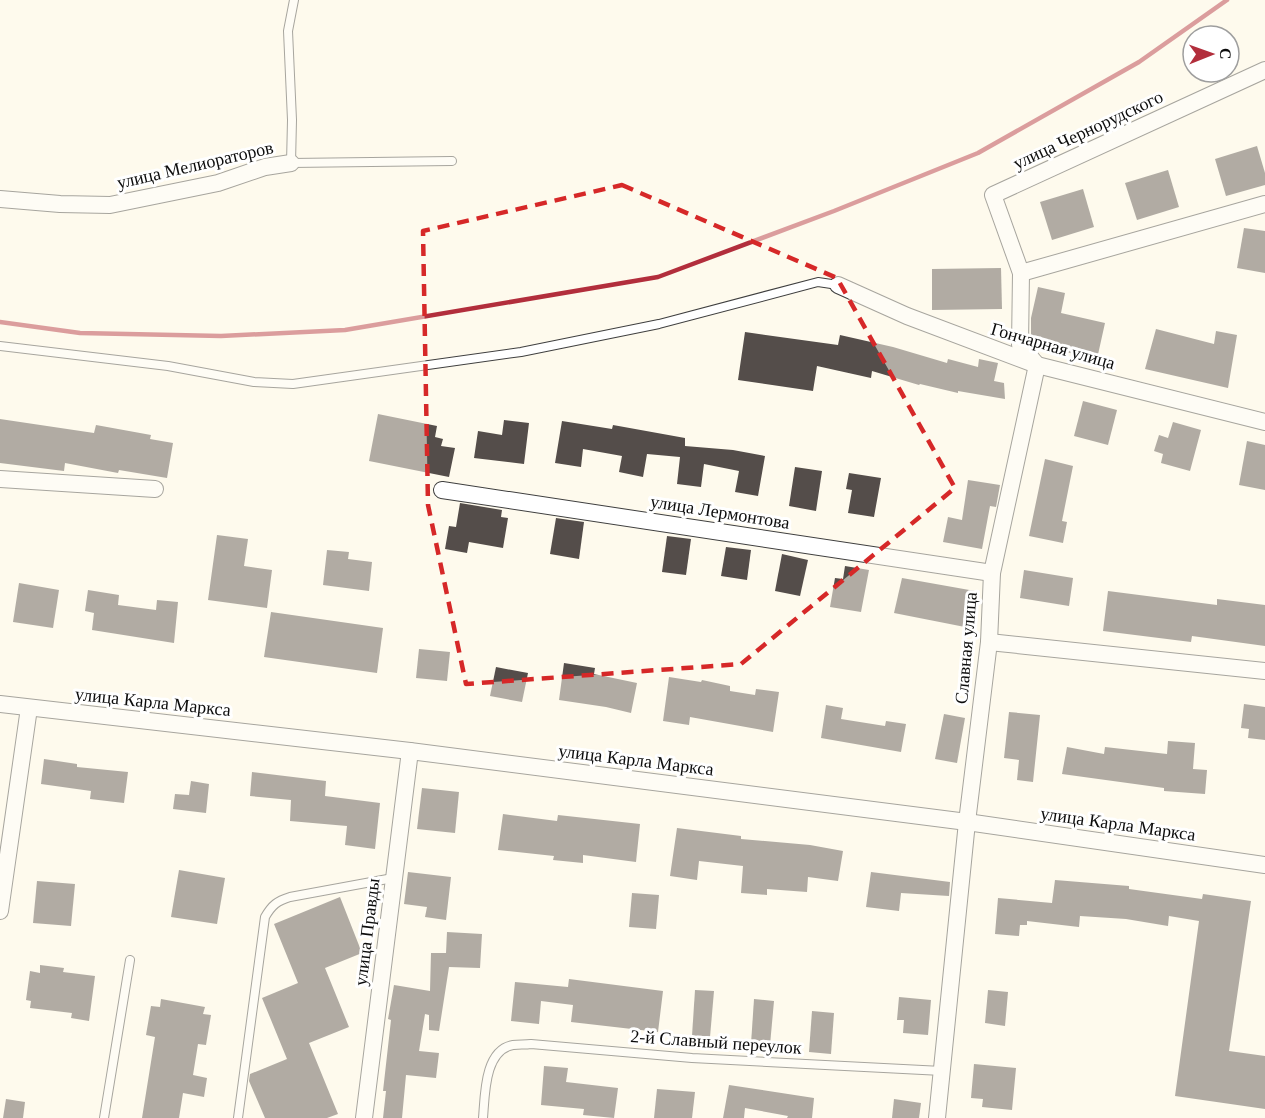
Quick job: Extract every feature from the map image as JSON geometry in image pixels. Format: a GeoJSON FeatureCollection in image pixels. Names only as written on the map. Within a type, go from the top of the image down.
{"type":"FeatureCollection","features":[{"type":"Feature","properties":{"kind":"street","name":"улица Чернорудского"},"geometry":{"type":"LineString","coordinates":[[1021,273],[993,195],[1265,70]]}},
{"type":"Feature","properties":{"kind":"street","name":"улица Мелиораторов"},"geometry":{"type":"LineString","coordinates":[[0,198],[60,204],[110,205],[218,183],[265,167],[291,163]]}},
{"type":"Feature","properties":{"kind":"street"},"geometry":{"type":"LineString","coordinates":[[1037,365],[1020,345],[1021,273],[1265,204]]}},
{"type":"Feature","properties":{"kind":"street","name":"Гончарная улица"},"geometry":{"type":"LineString","coordinates":[[838,285],[907,316],[1037,365],[1265,422]]}},
{"type":"Feature","properties":{"kind":"street","name":"Славная улица"},"geometry":{"type":"LineString","coordinates":[[937,1118],[967,822],[989,642],[992,573],[1037,365]]}},
{"type":"Feature","properties":{"kind":"street"},"geometry":{"type":"LineString","coordinates":[[0,479],[155,489]]}},
{"type":"Feature","properties":{"kind":"street","name":"улица Лермонтова"},"geometry":{"type":"LineString","coordinates":[[442,490],[992,573]]}},
{"type":"Feature","properties":{"kind":"street"},"geometry":{"type":"LineString","coordinates":[[989,642],[1265,671]]}},
{"type":"Feature","properties":{"kind":"street","name":"улица Карла Маркса"},"geometry":{"type":"LineString","coordinates":[[0,704],[410,751],[967,822],[1265,865]]}},
{"type":"Feature","properties":{"kind":"street"},"geometry":{"type":"LineString","coordinates":[[0,910],[29,708]]}},
{"type":"Feature","properties":{"kind":"street","name":"улица Правды"},"geometry":{"type":"LineString","coordinates":[[364,1118],[410,751]]}},
{"type":"Feature","properties":{"kind":"lane"},"geometry":{"type":"LineString","coordinates":[[294,0],[288,31],[292,120],[291,163],[452,161]]}},
{"type":"Feature","properties":{"kind":"lane"},"geometry":{"type":"LineString","coordinates":[[0,346],[168,366],[254,382],[293,384],[521,352],[658,324],[818,282],[838,285]]}},
{"type":"Feature","properties":{"kind":"lane"},"geometry":{"type":"LineString","coordinates":[[238,1118],[265,917],[271,907],[277,901],[290,897],[393,878]]}},
{"type":"Feature","properties":{"kind":"lane"},"geometry":{"type":"LineString","coordinates":[[104,1118],[130,960]]}},
{"type":"Feature","properties":{"kind":"lane","name":"2-й Славный переулок"},"geometry":{"type":"LineString","coordinates":[[483,1118],[488,1074],[493,1059],[510,1045],[531,1044],[692,1058],[942,1071]]}},
{"type":"Feature","properties":{"kind":"highlighted area"},"geometry":{"type":"Polygon","coordinates":[[[622,185],[837,278],[955,488],[741,664],[466,684],[428,505],[423,231],[622,185]]]}},
{"type":"Feature","properties":{"kind":"building"},"geometry":{"type":"Polygon","coordinates":[[[1257,146],[1265,173],[1265,185],[1226,196],[1215,159],[1257,146]]]}},
{"type":"Feature","properties":{"kind":"building"},"geometry":{"type":"Polygon","coordinates":[[[1168,170],[1179,207],[1137,220],[1125,183],[1168,170]]]}},
{"type":"Feature","properties":{"kind":"building"},"geometry":{"type":"Polygon","coordinates":[[[1083,189],[1094,227],[1052,240],[1040,202],[1083,189]]]}},
{"type":"Feature","properties":{"kind":"building"},"geometry":{"type":"Polygon","coordinates":[[[1244,228],[1265,231],[1265,273],[1237,268],[1244,228]]]}},
{"type":"Feature","properties":{"kind":"building"},"geometry":{"type":"Polygon","coordinates":[[[1001,268],[1002,309],[932,310],[932,269],[1001,268]]]}},
{"type":"Feature","properties":{"kind":"building"},"geometry":{"type":"Polygon","coordinates":[[[1038,287],[1065,293],[1061,313],[1105,323],[1097,359],[1034,345],[1031,341],[1031,318],[1038,287]]]}},
{"type":"Feature","properties":{"kind":"building"},"geometry":{"type":"Polygon","coordinates":[[[1156,329],[1214,344],[1216,331],[1237,335],[1228,388],[1145,369],[1156,329]]]}},
{"type":"Feature","properties":{"kind":"building"},"geometry":{"type":"Polygon","coordinates":[[[745,332],[838,345],[840,335],[893,347],[947,363],[948,359],[978,367],[979,359],[998,363],[994,381],[1004,383],[1005,399],[919,385],[872,371],[871,378],[817,366],[813,391],[738,380],[745,332]]]}},
{"type":"Feature","properties":{"kind":"building"},"geometry":{"type":"Polygon","coordinates":[[[1083,401],[1117,410],[1108,445],[1074,436],[1083,401]]]}},
{"type":"Feature","properties":{"kind":"building"},"geometry":{"type":"Polygon","coordinates":[[[378,414],[437,426],[435,437],[443,439],[441,446],[455,448],[449,477],[369,461],[378,414]]]}},
{"type":"Feature","properties":{"kind":"building"},"geometry":{"type":"Polygon","coordinates":[[[0,419],[94,433],[96,425],[151,435],[150,439],[173,443],[167,478],[119,470],[118,473],[65,463],[64,471],[0,463],[0,419]]]}},
{"type":"Feature","properties":{"kind":"building"},"geometry":{"type":"Polygon","coordinates":[[[504,420],[529,423],[524,464],[474,458],[478,431],[502,435],[504,420]]]}},
{"type":"Feature","properties":{"kind":"building"},"geometry":{"type":"Polygon","coordinates":[[[562,421],[612,429],[613,425],[685,438],[685,446],[733,450],[765,456],[758,496],[735,492],[739,471],[704,464],[701,487],[677,484],[680,457],[647,454],[643,477],[619,472],[622,456],[583,449],[581,467],[555,463],[562,421]]]}},
{"type":"Feature","properties":{"kind":"building"},"geometry":{"type":"Polygon","coordinates":[[[1173,422],[1201,430],[1190,471],[1161,463],[1163,454],[1154,451],[1159,435],[1168,438],[1173,422]]]}},
{"type":"Feature","properties":{"kind":"building"},"geometry":{"type":"Polygon","coordinates":[[[1247,441],[1265,445],[1265,490],[1239,485],[1247,441]]]}},
{"type":"Feature","properties":{"kind":"building"},"geometry":{"type":"Polygon","coordinates":[[[1045,459],[1073,466],[1062,521],[1067,522],[1063,543],[1029,536],[1045,459]]]}},
{"type":"Feature","properties":{"kind":"building"},"geometry":{"type":"Polygon","coordinates":[[[795,467],[822,471],[816,511],[789,506],[795,467]]]}},
{"type":"Feature","properties":{"kind":"building"},"geometry":{"type":"Polygon","coordinates":[[[849,473],[881,478],[874,517],[848,513],[852,490],[846,489],[849,473]]]}},
{"type":"Feature","properties":{"kind":"building"},"geometry":{"type":"Polygon","coordinates":[[[968,480],[1000,485],[996,507],[990,506],[982,549],[943,542],[948,517],[962,520],[968,480]]]}},
{"type":"Feature","properties":{"kind":"building"},"geometry":{"type":"Polygon","coordinates":[[[460,503],[502,510],[501,517],[508,518],[503,548],[469,542],[467,553],[445,549],[449,526],[456,527],[460,503]]]}},
{"type":"Feature","properties":{"kind":"building"},"geometry":{"type":"Polygon","coordinates":[[[556,518],[584,522],[579,559],[550,554],[556,518]]]}},
{"type":"Feature","properties":{"kind":"building"},"geometry":{"type":"Polygon","coordinates":[[[217,535],[248,539],[244,566],[272,570],[267,608],[208,600],[217,535]]]}},
{"type":"Feature","properties":{"kind":"building"},"geometry":{"type":"Polygon","coordinates":[[[667,536],[691,539],[686,575],[662,572],[667,536]]]}},
{"type":"Feature","properties":{"kind":"building"},"geometry":{"type":"Polygon","coordinates":[[[726,547],[751,550],[747,580],[721,576],[726,547]]]}},
{"type":"Feature","properties":{"kind":"building"},"geometry":{"type":"Polygon","coordinates":[[[327,550],[349,552],[348,559],[372,562],[369,591],[323,585],[327,550]]]}},
{"type":"Feature","properties":{"kind":"building"},"geometry":{"type":"Polygon","coordinates":[[[782,554],[808,560],[800,596],[775,591],[782,554]]]}},
{"type":"Feature","properties":{"kind":"building"},"geometry":{"type":"Polygon","coordinates":[[[845,566],[869,570],[861,612],[830,607],[835,578],[843,579],[845,566]]]}},
{"type":"Feature","properties":{"kind":"building"},"geometry":{"type":"Polygon","coordinates":[[[1024,570],[1073,578],[1069,606],[1020,598],[1024,570]]]}},
{"type":"Feature","properties":{"kind":"building"},"geometry":{"type":"Polygon","coordinates":[[[902,578],[975,591],[970,628],[894,613],[902,578]]]}},
{"type":"Feature","properties":{"kind":"building"},"geometry":{"type":"Polygon","coordinates":[[[19,583],[59,590],[53,628],[13,622],[19,583]]]}},
{"type":"Feature","properties":{"kind":"building"},"geometry":{"type":"Polygon","coordinates":[[[88,590],[119,595],[118,605],[156,610],[157,600],[178,602],[174,643],[92,630],[94,613],[85,611],[88,590]]]}},
{"type":"Feature","properties":{"kind":"building"},"geometry":{"type":"Polygon","coordinates":[[[1108,591],[1217,605],[1217,599],[1265,605],[1265,646],[1192,636],[1191,642],[1103,631],[1108,591]]]}},
{"type":"Feature","properties":{"kind":"building"},"geometry":{"type":"Polygon","coordinates":[[[271,612],[383,628],[377,673],[264,657],[271,612]]]}},
{"type":"Feature","properties":{"kind":"building"},"geometry":{"type":"Polygon","coordinates":[[[419,649],[450,652],[447,681],[416,678],[419,649]]]}},
{"type":"Feature","properties":{"kind":"building"},"geometry":{"type":"Polygon","coordinates":[[[564,663],[595,668],[594,674],[637,683],[631,713],[559,700],[564,663]]]}},
{"type":"Feature","properties":{"kind":"building"},"geometry":{"type":"Polygon","coordinates":[[[496,667],[528,673],[522,702],[490,696],[496,667]]]}},
{"type":"Feature","properties":{"kind":"building"},"geometry":{"type":"Polygon","coordinates":[[[669,677],[701,682],[702,680],[730,686],[730,691],[755,695],[756,689],[779,692],[773,732],[690,717],[689,725],[663,721],[669,677]]]}},
{"type":"Feature","properties":{"kind":"building"},"geometry":{"type":"Polygon","coordinates":[[[1244,704],[1265,707],[1265,740],[1248,738],[1249,729],[1241,728],[1244,704]]]}},
{"type":"Feature","properties":{"kind":"building"},"geometry":{"type":"Polygon","coordinates":[[[826,705],[843,708],[841,719],[885,726],[886,721],[906,724],[901,752],[821,738],[826,705]]]}},
{"type":"Feature","properties":{"kind":"building"},"geometry":{"type":"Polygon","coordinates":[[[1009,712],[1040,715],[1033,782],[1017,780],[1019,760],[1004,758],[1009,712]]]}},
{"type":"Feature","properties":{"kind":"building"},"geometry":{"type":"Polygon","coordinates":[[[944,714],[965,718],[957,763],[935,759],[944,714]]]}},
{"type":"Feature","properties":{"kind":"building"},"geometry":{"type":"Polygon","coordinates":[[[1168,741],[1195,743],[1193,769],[1207,770],[1205,794],[1164,791],[1164,788],[1062,774],[1067,747],[1104,754],[1105,747],[1167,754],[1168,741]]]}},
{"type":"Feature","properties":{"kind":"building"},"geometry":{"type":"Polygon","coordinates":[[[44,759],[77,764],[77,767],[128,772],[124,803],[90,799],[91,791],[41,784],[44,759]]]}},
{"type":"Feature","properties":{"kind":"building"},"geometry":{"type":"Polygon","coordinates":[[[252,772],[326,781],[325,796],[380,803],[375,849],[345,845],[347,826],[290,821],[291,800],[250,796],[252,772]]]}},
{"type":"Feature","properties":{"kind":"building"},"geometry":{"type":"Polygon","coordinates":[[[191,781],[209,784],[206,813],[173,809],[175,794],[189,795],[191,781]]]}},
{"type":"Feature","properties":{"kind":"building"},"geometry":{"type":"Polygon","coordinates":[[[422,788],[459,792],[455,833],[417,829],[422,788]]]}},
{"type":"Feature","properties":{"kind":"building"},"geometry":{"type":"Polygon","coordinates":[[[503,814],[557,821],[558,815],[640,824],[636,862],[583,855],[583,863],[553,860],[554,856],[498,850],[503,814]]]}},
{"type":"Feature","properties":{"kind":"building"},"geometry":{"type":"Polygon","coordinates":[[[677,828],[741,836],[741,839],[810,845],[843,851],[838,881],[808,877],[807,892],[767,889],[767,895],[741,893],[743,866],[699,861],[697,880],[670,876],[677,828]]]}},
{"type":"Feature","properties":{"kind":"building"},"geometry":{"type":"Polygon","coordinates":[[[179,870],[225,878],[217,924],[171,917],[179,870]]]}},
{"type":"Feature","properties":{"kind":"building"},"geometry":{"type":"Polygon","coordinates":[[[408,872],[451,877],[446,920],[425,917],[427,907],[404,904],[408,872]]]}},
{"type":"Feature","properties":{"kind":"building"},"geometry":{"type":"Polygon","coordinates":[[[871,872],[950,882],[949,896],[901,893],[899,911],[866,907],[871,872]]]}},
{"type":"Feature","properties":{"kind":"building"},"geometry":{"type":"Polygon","coordinates":[[[1055,880],[1129,886],[1129,889],[1202,899],[1203,894],[1251,901],[1229,1051],[1265,1056],[1265,1109],[1175,1096],[1199,921],[1169,916],[1168,926],[1126,919],[1080,916],[1079,927],[1027,921],[1027,925],[1020,925],[1019,936],[995,934],[998,898],[1052,903],[1055,880]]]}},
{"type":"Feature","properties":{"kind":"building"},"geometry":{"type":"Polygon","coordinates":[[[37,881],[75,884],[71,926],[33,923],[37,881]]]}},
{"type":"Feature","properties":{"kind":"building"},"geometry":{"type":"Polygon","coordinates":[[[632,893],[659,895],[656,929],[629,927],[632,893]]]}},
{"type":"Feature","properties":{"kind":"building"},"geometry":{"type":"Polygon","coordinates":[[[340,897],[362,953],[325,968],[349,1027],[309,1043],[338,1114],[327,1118],[265,1118],[249,1081],[250,1074],[287,1059],[262,998],[298,983],[274,924],[340,897]]]}},
{"type":"Feature","properties":{"kind":"building"},"geometry":{"type":"Polygon","coordinates":[[[447,932],[482,934],[480,968],[449,967],[439,1031],[429,1030],[429,1015],[425,1014],[419,1051],[439,1053],[436,1078],[406,1075],[402,1118],[383,1118],[386,1091],[383,1091],[391,1020],[388,1019],[394,985],[430,991],[431,953],[446,953],[447,932]]]}},
{"type":"Feature","properties":{"kind":"building"},"geometry":{"type":"Polygon","coordinates":[[[40,965],[64,968],[63,972],[95,976],[89,1021],[71,1018],[72,1013],[30,1008],[31,1001],[26,1000],[30,971],[40,973],[40,965]]]}},
{"type":"Feature","properties":{"kind":"building"},"geometry":{"type":"Polygon","coordinates":[[[569,979],[663,991],[658,1032],[571,1022],[573,1005],[541,1001],[539,1024],[511,1021],[515,982],[568,987],[569,979]]]}},
{"type":"Feature","properties":{"kind":"building"},"geometry":{"type":"Polygon","coordinates":[[[695,990],[714,991],[710,1037],[692,1036],[695,990]]]}},
{"type":"Feature","properties":{"kind":"building"},"geometry":{"type":"Polygon","coordinates":[[[988,990],[1008,992],[1005,1026],[985,1023],[988,990]]]}},
{"type":"Feature","properties":{"kind":"building"},"geometry":{"type":"Polygon","coordinates":[[[899,997],[931,1000],[928,1035],[903,1033],[904,1020],[897,1020],[899,997]]]}},
{"type":"Feature","properties":{"kind":"building"},"geometry":{"type":"Polygon","coordinates":[[[161,999],[205,1007],[203,1014],[211,1015],[206,1045],[198,1044],[193,1075],[207,1078],[204,1097],[183,1093],[179,1118],[142,1118],[155,1037],[146,1035],[151,1006],[160,1007],[161,999]]]}},
{"type":"Feature","properties":{"kind":"building"},"geometry":{"type":"Polygon","coordinates":[[[754,999],[774,1001],[770,1045],[751,1044],[754,999]]]}},
{"type":"Feature","properties":{"kind":"building"},"geometry":{"type":"Polygon","coordinates":[[[812,1011],[834,1013],[831,1054],[809,1052],[812,1011]]]}},
{"type":"Feature","properties":{"kind":"building"},"geometry":{"type":"Polygon","coordinates":[[[974,1064],[1016,1068],[1012,1110],[982,1107],[983,1099],[971,1098],[974,1064]]]}},
{"type":"Feature","properties":{"kind":"building"},"geometry":{"type":"Polygon","coordinates":[[[544,1066],[568,1068],[566,1082],[618,1088],[614,1118],[583,1115],[584,1109],[541,1105],[544,1066]]]}},
{"type":"Feature","properties":{"kind":"building"},"geometry":{"type":"Polygon","coordinates":[[[729,1085],[814,1098],[812,1118],[787,1118],[788,1116],[745,1108],[744,1118],[723,1118],[729,1085]]]}},
{"type":"Feature","properties":{"kind":"building"},"geometry":{"type":"Polygon","coordinates":[[[657,1089],[695,1092],[692,1118],[654,1118],[657,1089]]]}},
{"type":"Feature","properties":{"kind":"building"},"geometry":{"type":"Polygon","coordinates":[[[6,1099],[25,1102],[23,1118],[3,1118],[6,1099]]]}},
{"type":"Feature","properties":{"kind":"building"},"geometry":{"type":"Polygon","coordinates":[[[894,1099],[921,1103],[919,1118],[892,1118],[894,1099]]]}},
{"type":"Feature","properties":{"kind":"railway"},"geometry":{"type":"LineString","coordinates":[[0,322],[80,333],[221,336],[345,330],[658,277],[834,211],[978,153],[1139,62],[1227,0]]}}]}
